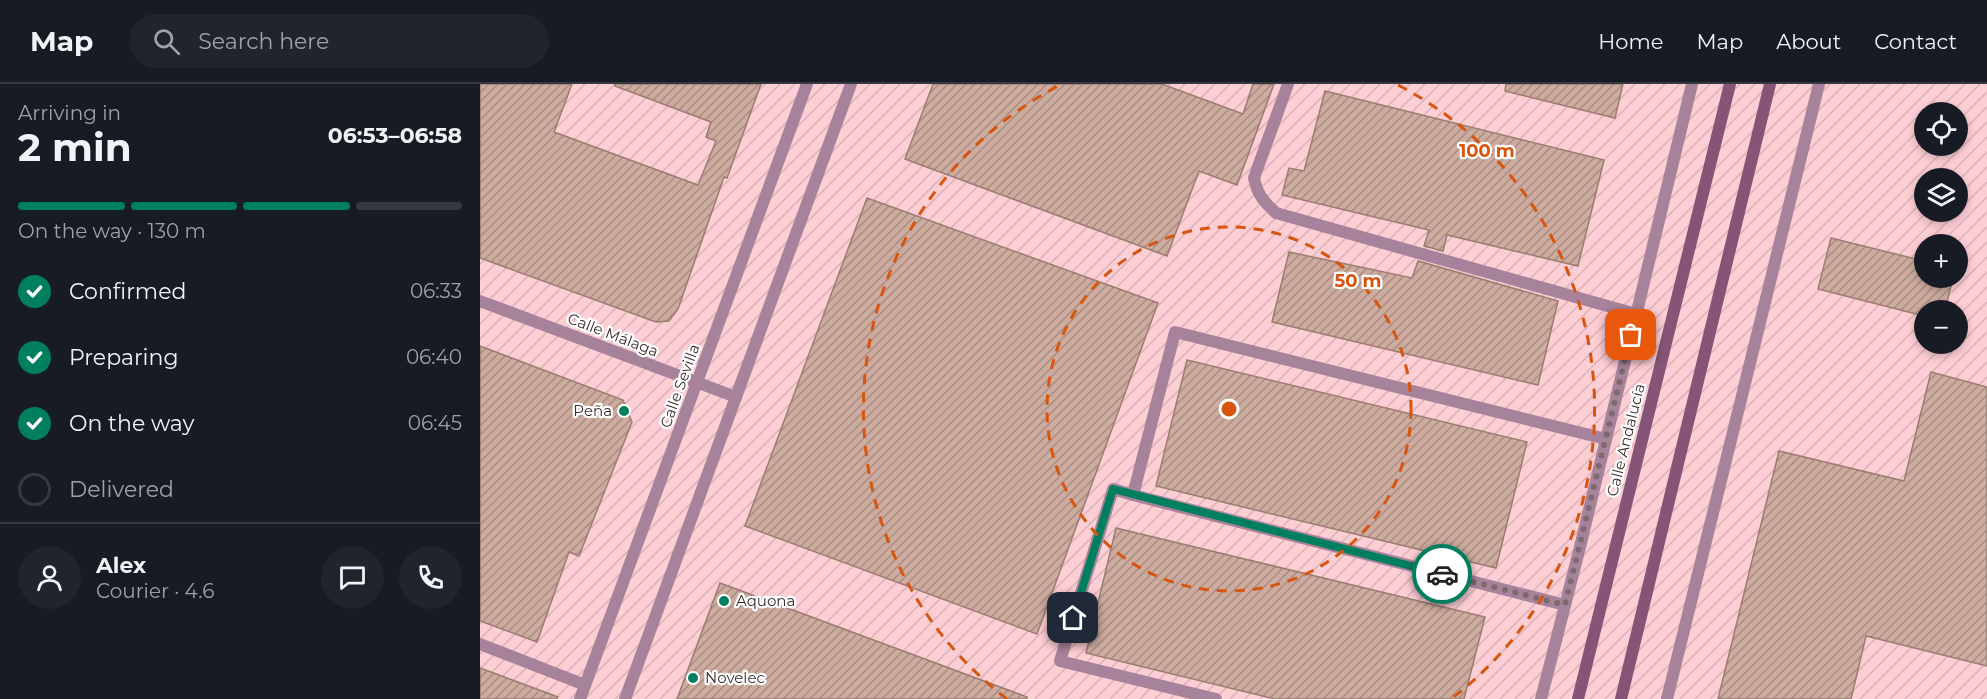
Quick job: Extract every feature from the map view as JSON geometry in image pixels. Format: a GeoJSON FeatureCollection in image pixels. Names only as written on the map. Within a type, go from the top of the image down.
{"type":"FeatureCollection","features":[{"type":"Feature","properties":{"kind":"main road","name":"Calle Andalucía"},"geometry":{"type":"LineString","coordinates":[[1578,699],[1730,84]]}},
{"type":"Feature","properties":{"kind":"main road"},"geometry":{"type":"LineString","coordinates":[[1621,699],[1770,84]]}},
{"type":"Feature","properties":{"kind":"street","name":"Calle Sevilla"},"geometry":{"type":"LineString","coordinates":[[580,699],[807,84]]}},
{"type":"Feature","properties":{"kind":"street"},"geometry":{"type":"LineString","coordinates":[[625,699],[851,84]]}},
{"type":"Feature","properties":{"kind":"street"},"geometry":{"type":"LineString","coordinates":[[1288,84],[1254,178],[1257,192],[1276,213],[1636,314]]}},
{"type":"Feature","properties":{"kind":"street","name":"Calle Andalucía"},"geometry":{"type":"LineString","coordinates":[[1541,699],[1692,84]]}},
{"type":"Feature","properties":{"kind":"street"},"geometry":{"type":"LineString","coordinates":[[1667,699],[1819,84]]}},
{"type":"Feature","properties":{"kind":"street","name":"Calle Málaga"},"geometry":{"type":"LineString","coordinates":[[480,301],[736,398]]}},
{"type":"Feature","properties":{"kind":"street"},"geometry":{"type":"LineString","coordinates":[[1133,495],[1175,332],[1606,439]]}},
{"type":"Feature","properties":{"kind":"street"},"geometry":{"type":"LineString","coordinates":[[1216,699],[1060,661],[1113,489],[1565,605]]}},
{"type":"Feature","properties":{"kind":"street"},"geometry":{"type":"LineString","coordinates":[[480,644],[585,685]]}},
{"type":"Feature","properties":{"kind":"shaded area"},"geometry":{"type":"Polygon","coordinates":[[[480,84],[1987,84],[1987,699],[480,699],[480,84]]]}},
{"type":"Feature","properties":{"kind":"building"},"geometry":{"type":"Polygon","coordinates":[[[480,84],[572,84],[554,132],[698,185],[716,141],[706,137],[711,122],[615,86],[615,84],[761,84],[727,178],[724,177],[678,309],[669,321],[656,322],[480,258],[480,84]]]}},
{"type":"Feature","properties":{"kind":"building"},"geometry":{"type":"Polygon","coordinates":[[[933,84],[1162,84],[1243,114],[1253,84],[1274,84],[1237,185],[1199,171],[1167,256],[905,159],[933,84]]]}},
{"type":"Feature","properties":{"kind":"building"},"geometry":{"type":"Polygon","coordinates":[[[1506,84],[1623,84],[1615,118],[1505,91],[1506,84]]]}},
{"type":"Feature","properties":{"kind":"building"},"geometry":{"type":"Polygon","coordinates":[[[1325,91],[1604,160],[1578,266],[1447,235],[1443,251],[1424,246],[1429,230],[1282,195],[1289,168],[1304,171],[1325,91]]]}},
{"type":"Feature","properties":{"kind":"building"},"geometry":{"type":"Polygon","coordinates":[[[867,198],[1158,303],[1037,634],[745,526],[867,198]]]}},
{"type":"Feature","properties":{"kind":"building"},"geometry":{"type":"Polygon","coordinates":[[[1831,238],[1914,259],[1914,288],[1950,288],[1948,300],[1914,300],[1914,313],[1818,289],[1831,238]]]}},
{"type":"Feature","properties":{"kind":"building"},"geometry":{"type":"Polygon","coordinates":[[[1289,252],[1412,278],[1418,261],[1558,301],[1538,385],[1272,322],[1289,252]]]}},
{"type":"Feature","properties":{"kind":"building"},"geometry":{"type":"Polygon","coordinates":[[[480,346],[623,400],[632,422],[579,556],[569,552],[537,642],[480,621],[480,346]]]}},
{"type":"Feature","properties":{"kind":"building"},"geometry":{"type":"Polygon","coordinates":[[[1187,360],[1527,442],[1496,568],[1156,486],[1187,360]]]}},
{"type":"Feature","properties":{"kind":"building"},"geometry":{"type":"Polygon","coordinates":[[[1931,372],[1987,387],[1987,666],[1866,636],[1851,699],[1718,699],[1779,451],[1904,481],[1931,372]]]}},
{"type":"Feature","properties":{"kind":"building"},"geometry":{"type":"Polygon","coordinates":[[[1116,528],[1485,617],[1464,699],[1275,699],[1086,653],[1116,528]]]}},
{"type":"Feature","properties":{"kind":"building"},"geometry":{"type":"Polygon","coordinates":[[[720,583],[1027,697],[1027,699],[677,699],[720,583]]]}},
{"type":"Feature","properties":{"kind":"building"},"geometry":{"type":"Polygon","coordinates":[[[480,668],[558,697],[557,699],[480,699],[480,668]]]}},
{"type":"Feature","properties":{"kind":"way so far"},"geometry":{"type":"LineString","coordinates":[[1442,574],[1565,605],[1631,335]]}},
{"type":"Feature","properties":{"kind":"place","name":"Peña"},"geometry":{"type":"Point","coordinates":[624,411]}},
{"type":"Feature","properties":{"kind":"place","name":"Aquona"},"geometry":{"type":"Point","coordinates":[724,601]}},
{"type":"Feature","properties":{"kind":"place","name":"Novelec"},"geometry":{"type":"Point","coordinates":[693,678]}},
{"type":"Feature","properties":{"kind":"route"},"geometry":{"type":"LineString","coordinates":[[1073,618],[1113,489],[1442,574]]}}]}
